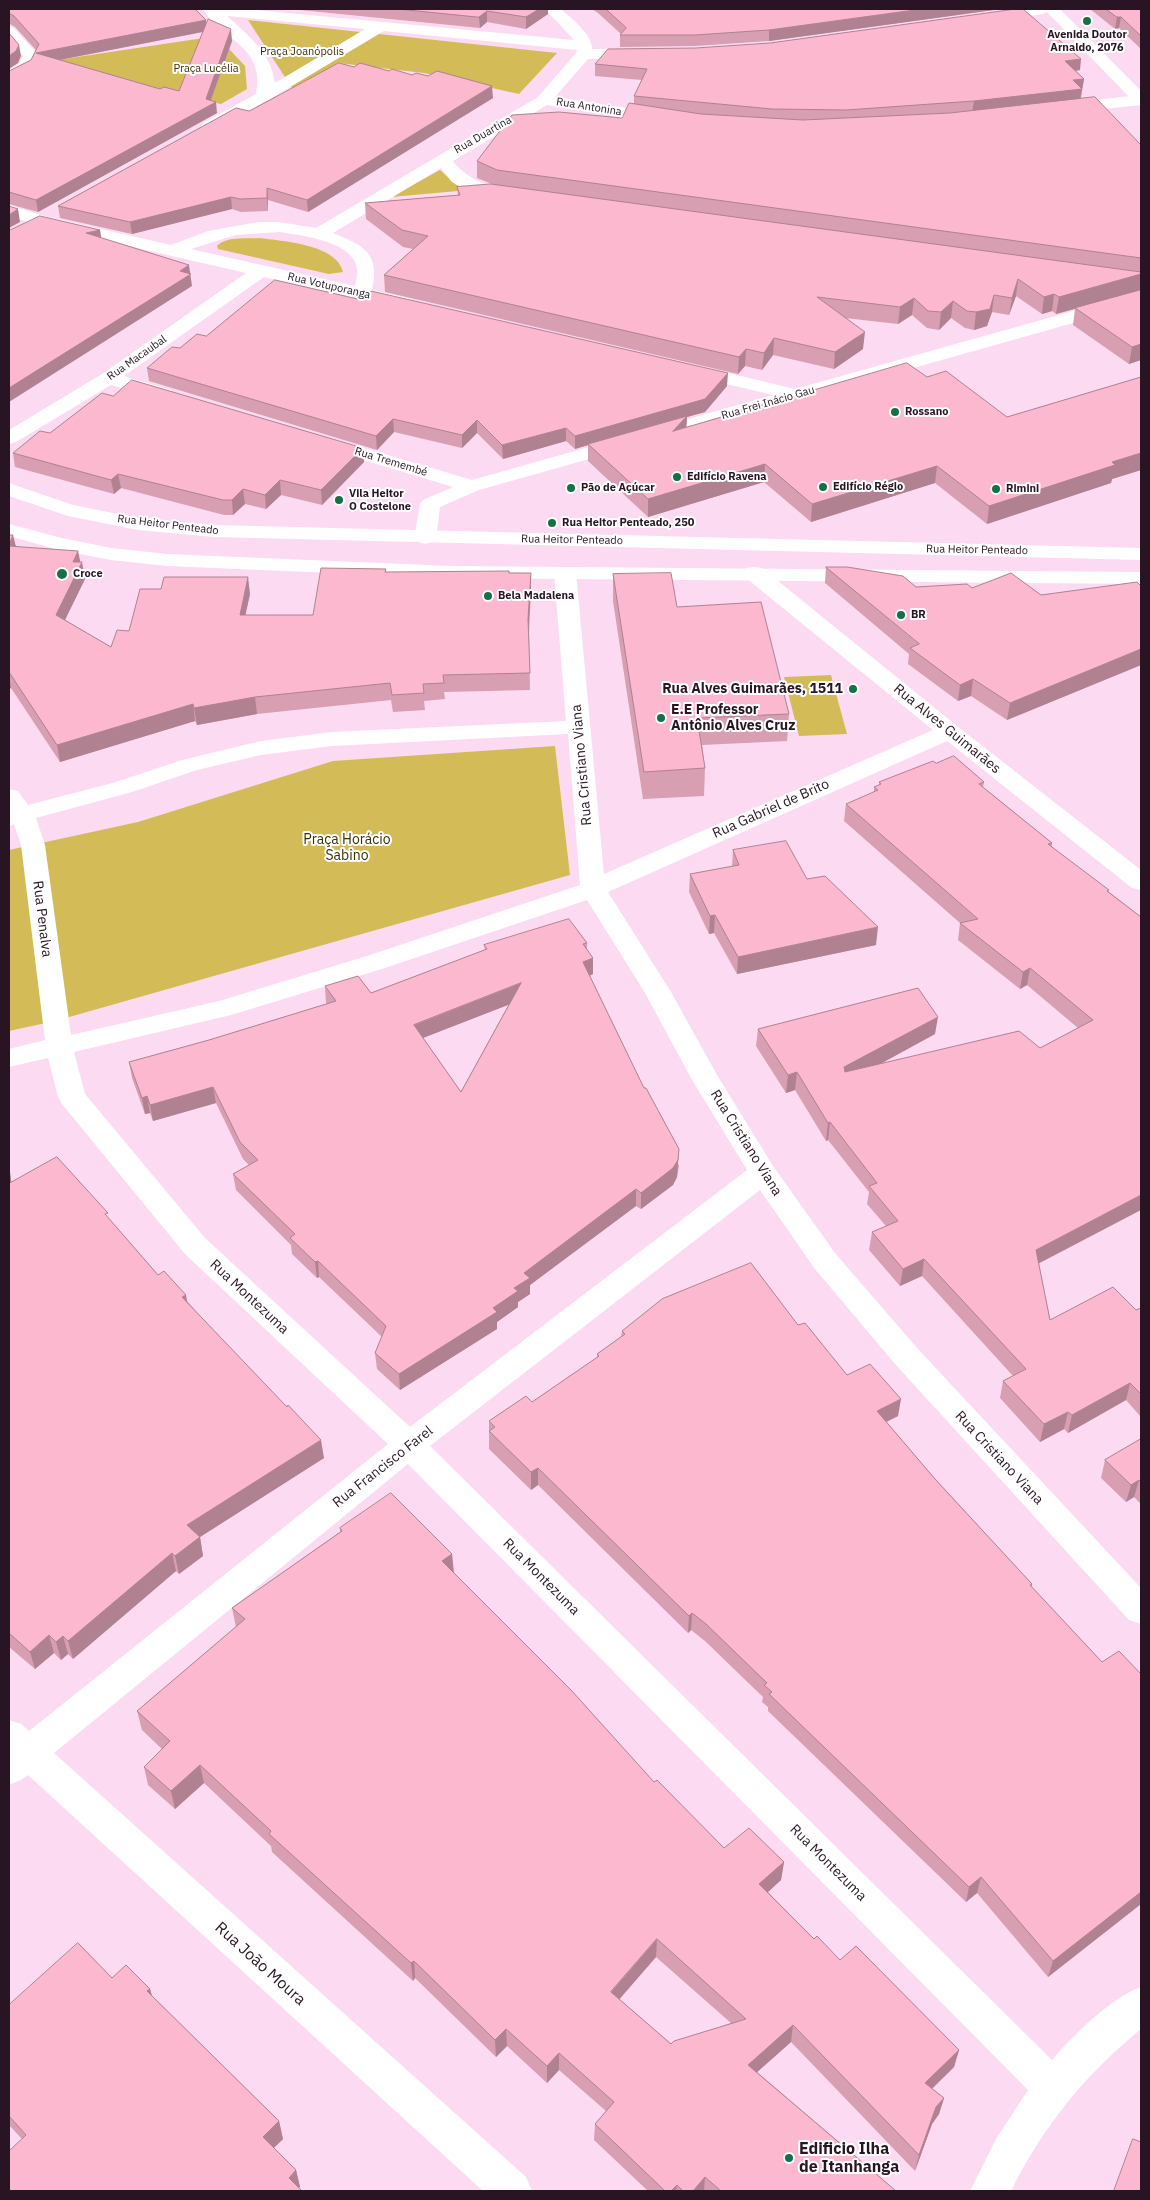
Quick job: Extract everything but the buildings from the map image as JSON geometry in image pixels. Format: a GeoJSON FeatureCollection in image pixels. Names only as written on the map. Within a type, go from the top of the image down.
{"type":"FeatureCollection","features":[{"type":"Feature","properties":{"kind":"street"},"geometry":{"type":"LineString","coordinates":[[210,9],[382,26],[585,50],[658,53]]}},
{"type":"Feature","properties":{"kind":"street"},"geometry":{"type":"LineString","coordinates":[[210,9],[254,51],[262,62],[268,84],[264,96]]}},
{"type":"Feature","properties":{"kind":"street"},"geometry":{"type":"LineString","coordinates":[[553,9],[577,33],[585,50]]}},
{"type":"Feature","properties":{"kind":"street"},"geometry":{"type":"LineString","coordinates":[[974,19],[1044,9]]}},
{"type":"Feature","properties":{"kind":"street"},"geometry":{"type":"LineString","coordinates":[[1052,9],[1141,100]]}},
{"type":"Feature","properties":{"kind":"street"},"geometry":{"type":"LineString","coordinates":[[191,136],[264,96],[382,26]]}},
{"type":"Feature","properties":{"kind":"street"},"geometry":{"type":"LineString","coordinates":[[9,31],[31,56],[26,67],[9,77]]}},
{"type":"Feature","properties":{"kind":"street","name":"Rua Duartina"},"geometry":{"type":"LineString","coordinates":[[321,232],[544,100],[585,50]]}},
{"type":"Feature","properties":{"kind":"street","name":"Rua Antonina"},"geometry":{"type":"LineString","coordinates":[[544,100],[674,120]]}},
{"type":"Feature","properties":{"kind":"street"},"geometry":{"type":"LineString","coordinates":[[1044,111],[1141,100]]}},
{"type":"Feature","properties":{"kind":"street"},"geometry":{"type":"LineString","coordinates":[[443,159],[458,178],[493,193]]}},
{"type":"Feature","properties":{"kind":"street"},"geometry":{"type":"LineString","coordinates":[[458,196],[493,193],[530,198]]}},
{"type":"Feature","properties":{"kind":"street"},"geometry":{"type":"LineString","coordinates":[[365,206],[409,200]]}},
{"type":"Feature","properties":{"kind":"street"},"geometry":{"type":"LineString","coordinates":[[16,233],[64,206]]}},
{"type":"Feature","properties":{"kind":"street","name":"Rua Votuporanga"},"geometry":{"type":"LineString","coordinates":[[9,210],[39,220],[420,307]]}},
{"type":"Feature","properties":{"kind":"street"},"geometry":{"type":"LineString","coordinates":[[172,250],[212,234],[236,229],[264,227],[321,232],[355,249],[362,257],[366,271],[362,294]]}},
{"type":"Feature","properties":{"kind":"street","name":"Rua Macaubal"},"geometry":{"type":"LineString","coordinates":[[9,438],[109,378],[262,270]]}},
{"type":"Feature","properties":{"kind":"street","name":"Rua Frei Inácio Gau"},"geometry":{"type":"LineString","coordinates":[[425,538],[430,504],[472,486],[1141,298]]}},
{"type":"Feature","properties":{"kind":"street"},"geometry":{"type":"LineString","coordinates":[[670,366],[796,395]]}},
{"type":"Feature","properties":{"kind":"street"},"geometry":{"type":"LineString","coordinates":[[109,378],[185,401]]}},
{"type":"Feature","properties":{"kind":"street","name":"Rua Tremembé"},"geometry":{"type":"LineString","coordinates":[[310,438],[472,486]]}},
{"type":"Feature","properties":{"kind":"street","name":"Rua Heitor Penteado"},"geometry":{"type":"LineString","coordinates":[[9,489],[68,510],[138,524],[214,531],[425,538],[1141,554]]}},
{"type":"Feature","properties":{"kind":"street","name":"Rua Heitor Penteado"},"geometry":{"type":"LineString","coordinates":[[9,530],[59,544],[102,552],[168,560],[453,572],[754,573],[1141,578]]}},
{"type":"Feature","properties":{"kind":"street","name":"Rua Cristiano Viana"},"geometry":{"type":"LineString","coordinates":[[565,573],[594,889],[658,992],[705,1078],[763,1173],[825,1261],[906,1356],[1141,1610]]}},
{"type":"Feature","properties":{"kind":"street","name":"Rua Alves Guimarães"},"geometry":{"type":"LineString","coordinates":[[754,573],[949,731],[1141,882]]}},
{"type":"Feature","properties":{"kind":"street"},"geometry":{"type":"LineString","coordinates":[[13,810],[124,787],[190,765],[261,748],[332,740],[578,728]]}},
{"type":"Feature","properties":{"kind":"street","name":"Rua Gabriel de Brito"},"geometry":{"type":"LineString","coordinates":[[594,889],[949,731]]}},
{"type":"Feature","properties":{"kind":"street","name":"Rua Penalva"},"geometry":{"type":"LineString","coordinates":[[13,810],[32,845],[58,1048]]}},
{"type":"Feature","properties":{"kind":"street"},"geometry":{"type":"LineString","coordinates":[[9,1058],[222,1009],[376,962],[594,889]]}},
{"type":"Feature","properties":{"kind":"street","name":"Rua Montezuma"},"geometry":{"type":"LineString","coordinates":[[58,1048],[72,1097],[112,1148],[195,1246],[409,1446],[1053,2088]]}},
{"type":"Feature","properties":{"kind":"street","name":"Rua Francisco Farel"},"geometry":{"type":"LineString","coordinates":[[15,1752],[763,1173]]}},
{"type":"Feature","properties":{"kind":"street","name":"Rua João Moura"},"geometry":{"type":"LineString","coordinates":[[15,1752],[512,2191]]}},
{"type":"Feature","properties":{"kind":"street"},"geometry":{"type":"LineString","coordinates":[[990,2191],[1004,2162],[1053,2088],[1090,2047],[1141,2005]]}},
{"type":"Feature","properties":{"kind":"green space","name":"Praça Joanópolis"},"geometry":{"type":"Polygon","coordinates":[[[248,20],[557,53],[519,94],[424,73],[338,63],[292,88],[248,20]]]}},
{"type":"Feature","properties":{"kind":"green space","name":"Praça Lucélia"},"geometry":{"type":"Polygon","coordinates":[[[217,36],[245,66],[247,89],[221,104],[141,87],[57,60],[217,36]]]}},
{"type":"Feature","properties":{"kind":"green space"},"geometry":{"type":"Polygon","coordinates":[[[440,170],[451,180],[469,190],[391,197],[440,170]]]}},
{"type":"Feature","properties":{"kind":"green space"},"geometry":{"type":"Polygon","coordinates":[[[259,238],[294,243],[320,250],[330,255],[339,263],[343,272],[329,274],[218,249],[217,246],[231,239],[259,238]]]}},
{"type":"Feature","properties":{"kind":"green space"},"geometry":{"type":"Polygon","coordinates":[[[831,675],[847,734],[799,736],[784,677],[831,675]]]}},
{"type":"Feature","properties":{"kind":"green space","name":"Praça Horácio Sabino"},"geometry":{"type":"Polygon","coordinates":[[[555,746],[570,875],[55,1021],[9,1031],[9,850],[138,822],[333,761],[555,746]]]}},
{"type":"Feature","properties":{"kind":"place","name":"Avenida Doutor Arnaldo, 2076"},"geometry":{"type":"Point","coordinates":[1087,21]}},
{"type":"Feature","properties":{"kind":"place","name":"Rossano"},"geometry":{"type":"Point","coordinates":[895,412]}},
{"type":"Feature","properties":{"kind":"place","name":"Edifício Ravena"},"geometry":{"type":"Point","coordinates":[677,477]}},
{"type":"Feature","properties":{"kind":"place","name":"Edifício Régio"},"geometry":{"type":"Point","coordinates":[823,487]}},
{"type":"Feature","properties":{"kind":"place","name":"Pão de Açúcar"},"geometry":{"type":"Point","coordinates":[571,488]}},
{"type":"Feature","properties":{"kind":"place","name":"Rimini"},"geometry":{"type":"Point","coordinates":[996,489]}},
{"type":"Feature","properties":{"kind":"place","name":"Vila Heitor O Costelone"},"geometry":{"type":"Point","coordinates":[339,500]}},
{"type":"Feature","properties":{"kind":"place","name":"Rua Heitor Penteado, 250"},"geometry":{"type":"Point","coordinates":[552,523]}},
{"type":"Feature","properties":{"kind":"place","name":"Croce"},"geometry":{"type":"Point","coordinates":[62,574]}},
{"type":"Feature","properties":{"kind":"place","name":"Bela Madalena"},"geometry":{"type":"Point","coordinates":[488,596]}},
{"type":"Feature","properties":{"kind":"place","name":"BR"},"geometry":{"type":"Point","coordinates":[901,615]}},
{"type":"Feature","properties":{"kind":"place","name":"Rua Alves Guimarães, 1511"},"geometry":{"type":"Point","coordinates":[853,689]}},
{"type":"Feature","properties":{"kind":"place","name":"E.E Professor Antônio Alves Cruz"},"geometry":{"type":"Point","coordinates":[661,718]}},
{"type":"Feature","properties":{"kind":"place","name":"Edificio Ilha de Itanhanga"},"geometry":{"type":"Point","coordinates":[789,2158]}}]}
